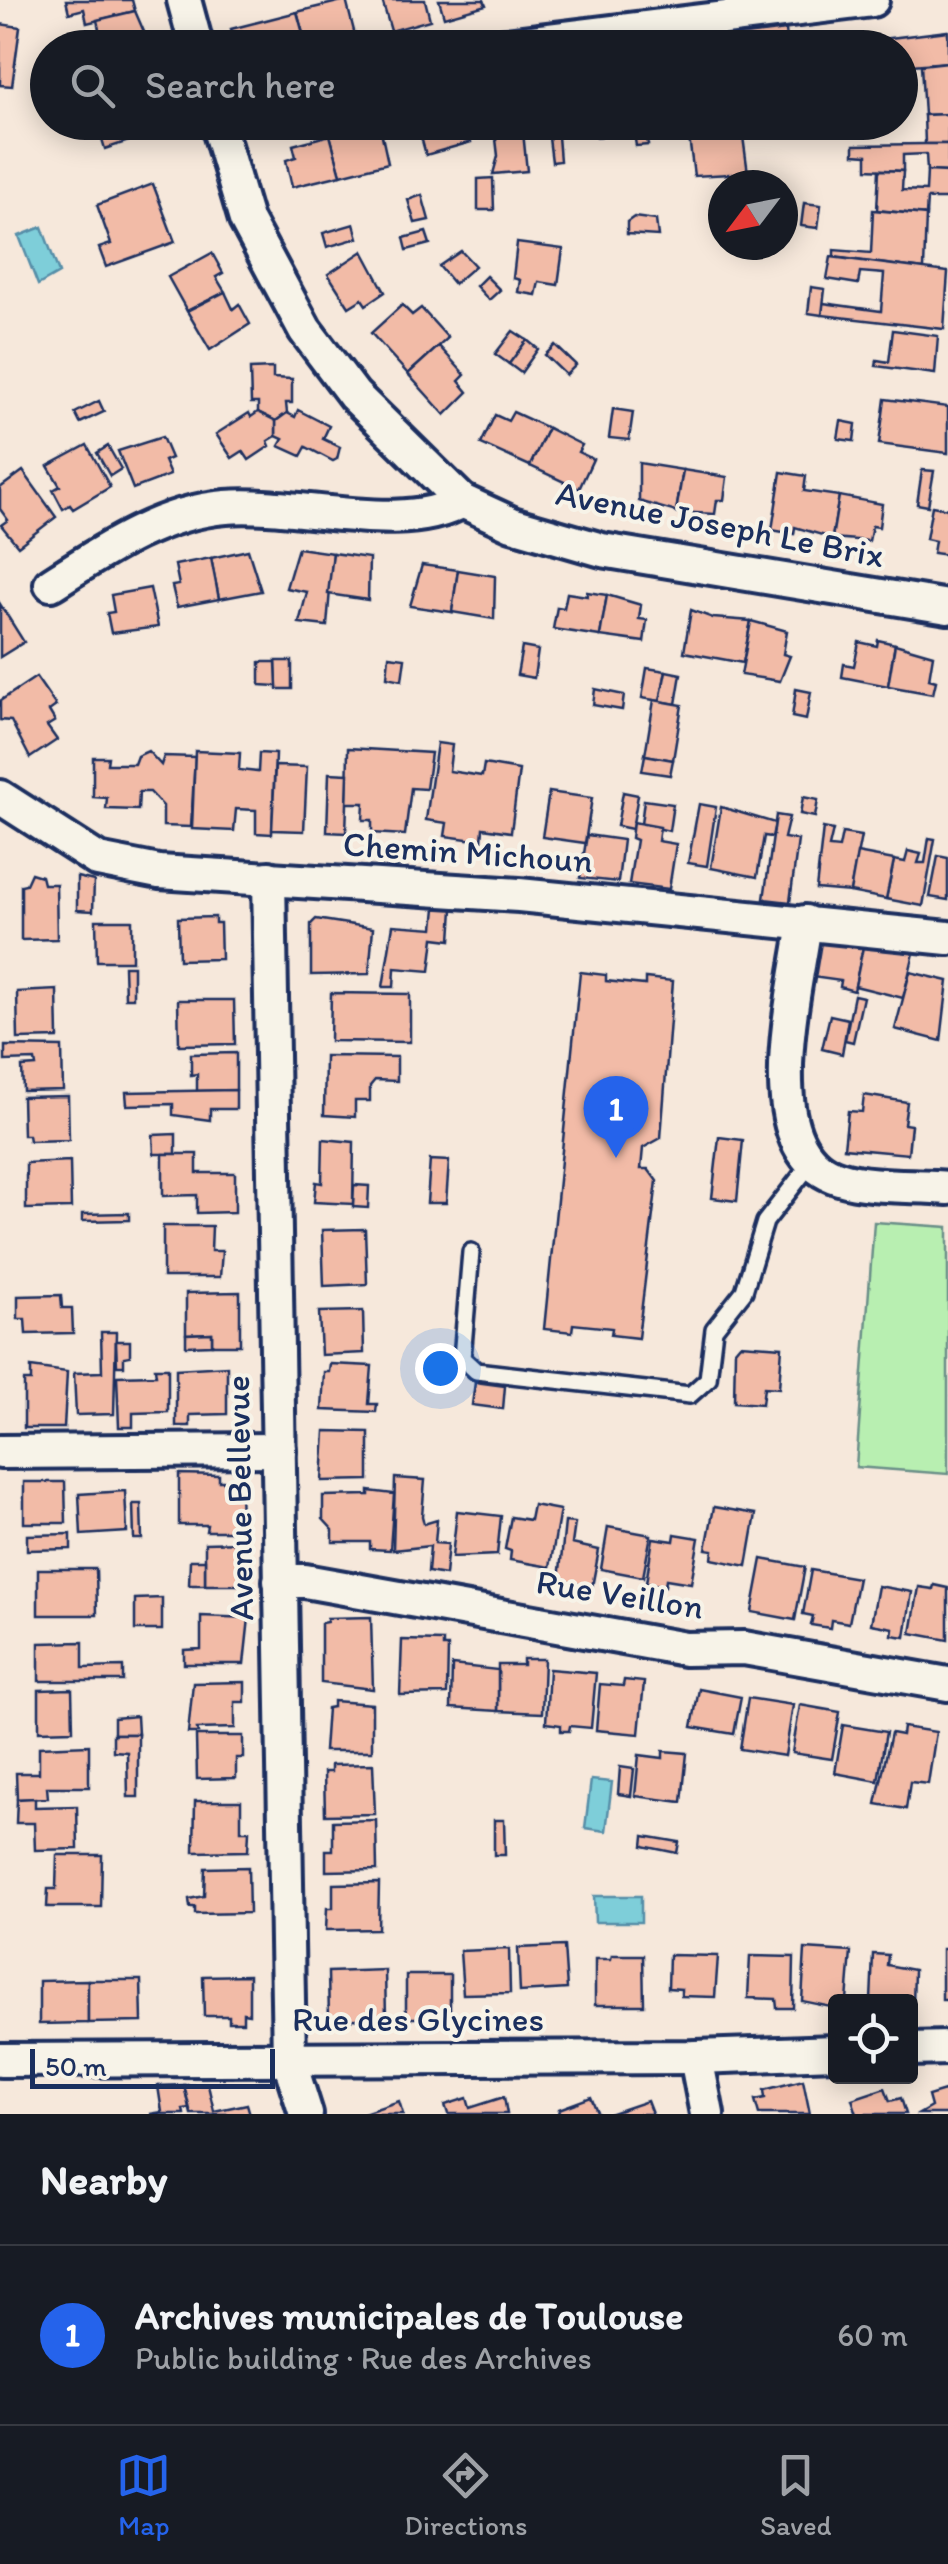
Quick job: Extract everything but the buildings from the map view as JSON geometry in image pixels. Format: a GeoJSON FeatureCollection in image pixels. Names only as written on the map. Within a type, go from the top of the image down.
{"type":"FeatureCollection","features":[{"type":"Feature","properties":{"kind":"street"},"geometry":{"type":"LineString","coordinates":[[184,0],[192,30]]}},
{"type":"Feature","properties":{"kind":"street"},"geometry":{"type":"LineString","coordinates":[[629,30],[872,0]]}},
{"type":"Feature","properties":{"kind":"street","name":"Avenue Joseph Le Brix"},"geometry":{"type":"LineString","coordinates":[[224,140],[246,220],[305,330],[354,395],[462,501],[512,524],[602,550],[948,606]]}},
{"type":"Feature","properties":{"kind":"street"},"geometry":{"type":"LineString","coordinates":[[51,584],[104,550],[164,521],[224,506],[291,506],[412,517],[444,512],[462,501]]}},
{"type":"Feature","properties":{"kind":"street","name":"Chemin Michoun"},"geometry":{"type":"LineString","coordinates":[[0,798],[98,860],[159,872],[805,922],[948,938]]}},
{"type":"Feature","properties":{"kind":"street","name":"Avenue Bellevue"},"geometry":{"type":"LineString","coordinates":[[269,878],[289,2060],[306,2114]]}},
{"type":"Feature","properties":{"kind":"street"},"geometry":{"type":"LineString","coordinates":[[805,922],[785,1084],[786,1114],[812,1164],[840,1178],[948,1188]]}},
{"type":"Feature","properties":{"kind":"street"},"geometry":{"type":"LineString","coordinates":[[0,1452],[279,1450]]}},
{"type":"Feature","properties":{"kind":"street","name":"Rue Veillon"},"geometry":{"type":"LineString","coordinates":[[280,1581],[305,1581],[686,1649],[744,1648],[948,1684]]}},
{"type":"Feature","properties":{"kind":"street"},"geometry":{"type":"LineString","coordinates":[[918,2050],[948,2048]]}},
{"type":"Feature","properties":{"kind":"street","name":"Rue des Glycines"},"geometry":{"type":"LineString","coordinates":[[0,2060],[696,2057],[828,2052]]}},
{"type":"Feature","properties":{"kind":"street"},"geometry":{"type":"LineString","coordinates":[[696,2057],[708,2114]]}},
{"type":"Feature","properties":{"kind":"lane"},"geometry":{"type":"LineString","coordinates":[[471,1252],[462,1358],[476,1371],[690,1394],[708,1379],[714,1329],[744,1291],[766,1222],[812,1164]]}},
{"type":"Feature","properties":{"kind":"green space"},"geometry":{"type":"Polygon","coordinates":[[[874,1222],[948,1227],[948,1474],[856,1467],[874,1222]]]}},
{"type":"Feature","properties":{"kind":"water"},"geometry":{"type":"Polygon","coordinates":[[[42,227],[59,273],[38,285],[19,236],[42,227]]]}},
{"type":"Feature","properties":{"kind":"water"},"geometry":{"type":"Polygon","coordinates":[[[591,1780],[612,1782],[606,1831],[585,1828],[591,1780]]]}},
{"type":"Feature","properties":{"kind":"water"},"geometry":{"type":"Polygon","coordinates":[[[594,1896],[641,1896],[641,1922],[595,1922],[594,1896]]]}},
{"type":"Feature","properties":{"kind":"place","name":"Archives municipales de Toulouse"},"geometry":{"type":"Point","coordinates":[616,1158]}}]}
